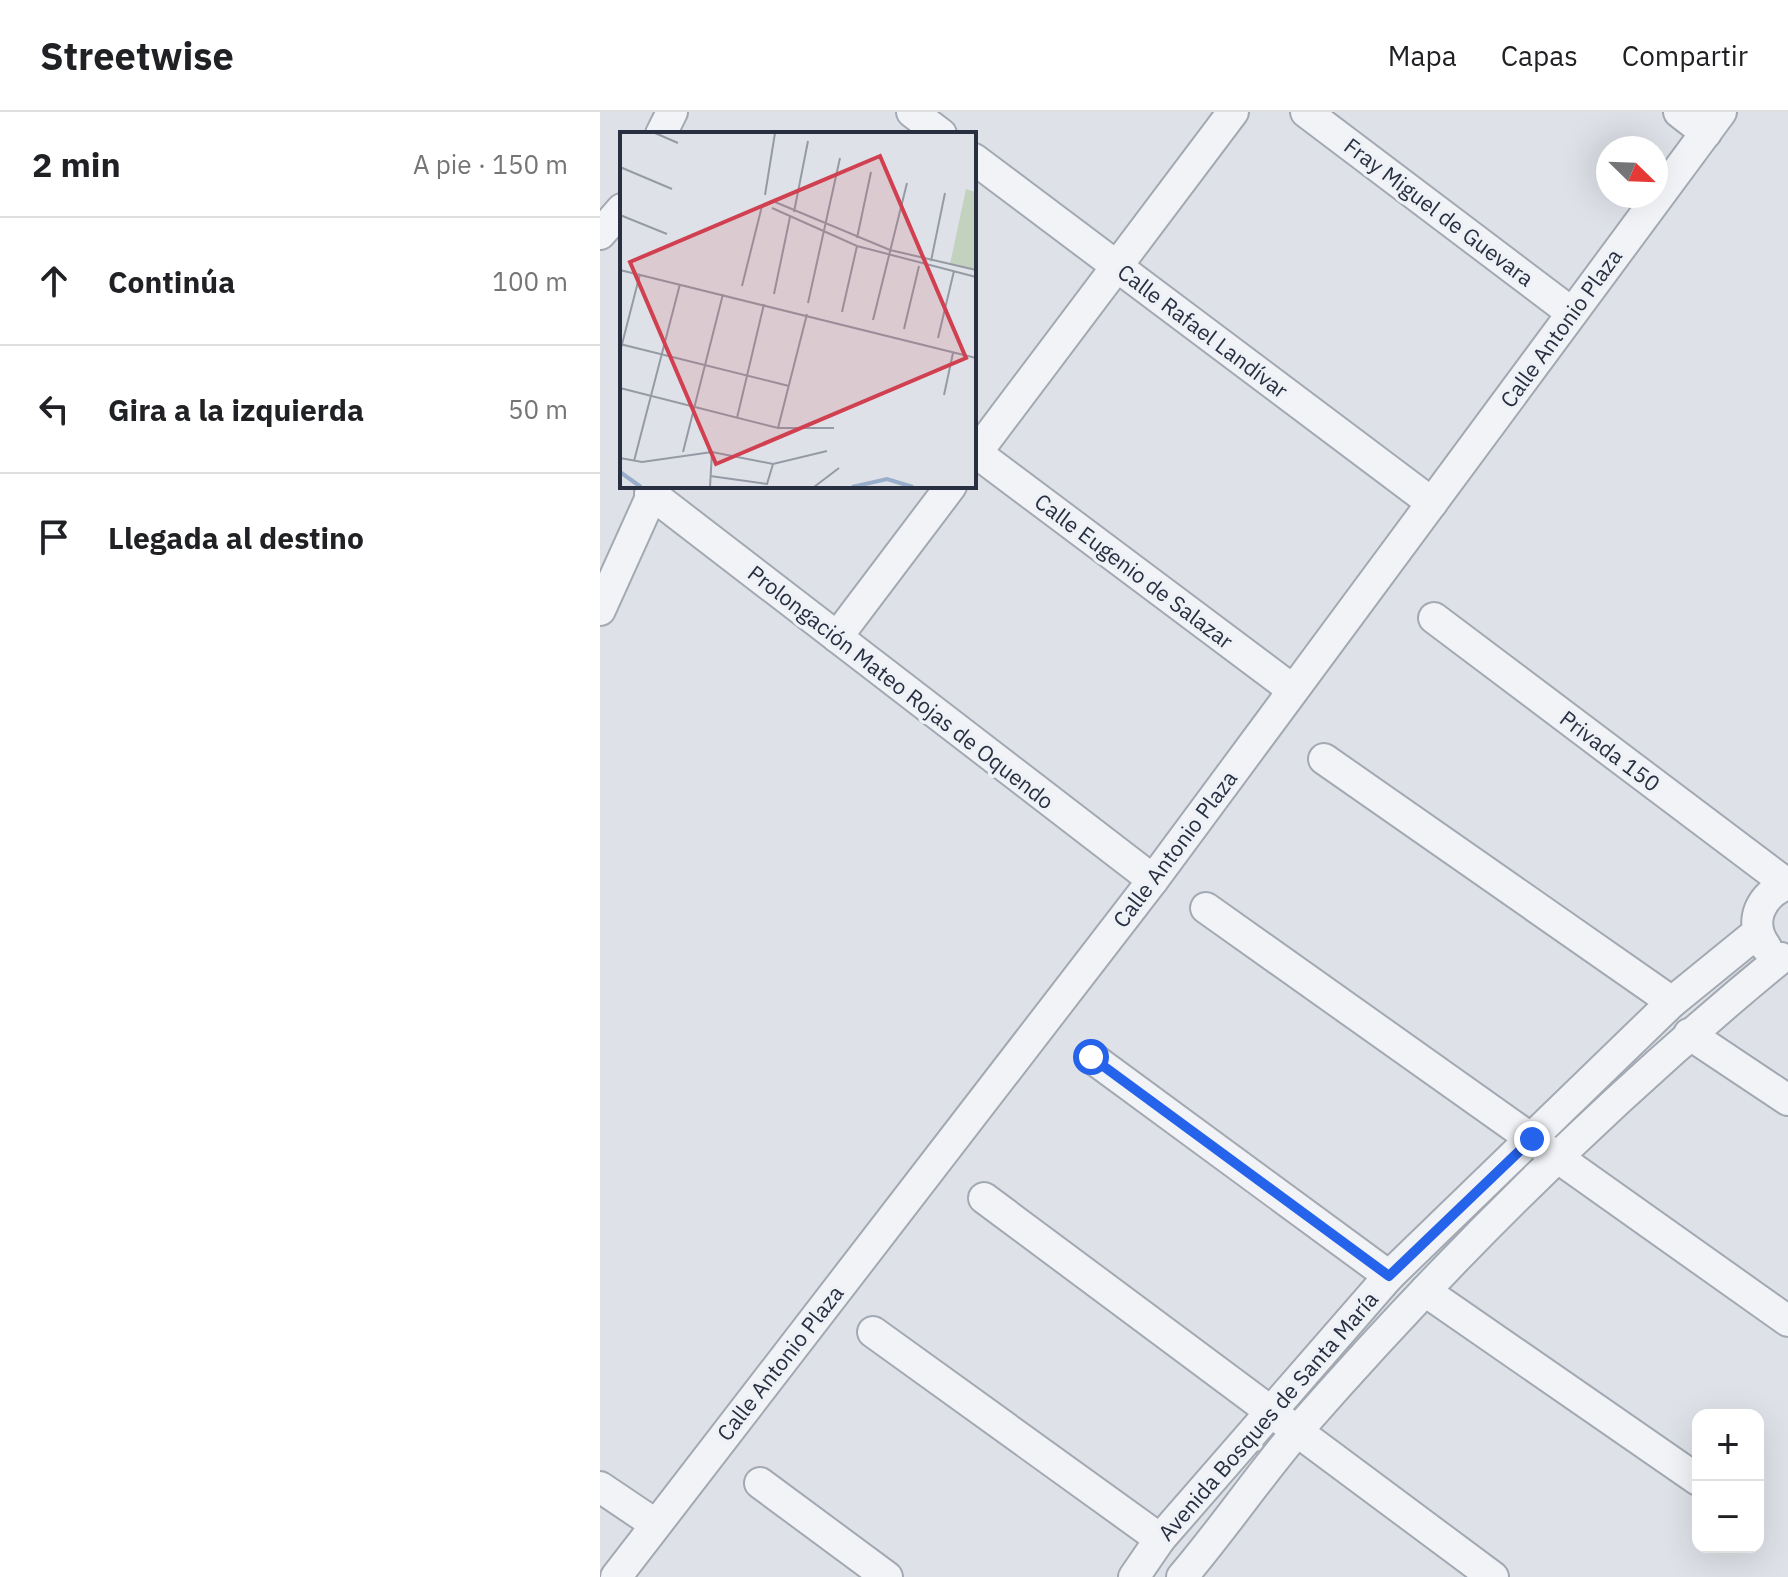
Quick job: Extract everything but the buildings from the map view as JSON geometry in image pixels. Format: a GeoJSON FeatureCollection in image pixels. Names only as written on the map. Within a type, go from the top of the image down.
{"type":"FeatureCollection","features":[{"type":"Feature","properties":{"kind":"street"},"geometry":{"type":"LineString","coordinates":[[976,452],[1233,112]]}},
{"type":"Feature","properties":{"kind":"street","name":"Fray Miguel de Guevara"},"geometry":{"type":"LineString","coordinates":[[1306,112],[1572,313]]}},
{"type":"Feature","properties":{"kind":"street"},"geometry":{"type":"LineString","coordinates":[[1679,112],[1714,122]]}},
{"type":"Feature","properties":{"kind":"street","name":"Calle Antonio Plaza"},"geometry":{"type":"LineString","coordinates":[[616,1577],[1153,880],[1714,122]]}},
{"type":"Feature","properties":{"kind":"street","name":"Calle Rafael Landívar"},"geometry":{"type":"LineString","coordinates":[[976,161],[1432,503]]}},
{"type":"Feature","properties":{"kind":"street"},"geometry":{"type":"LineString","coordinates":[[600,234],[620,211]]}},
{"type":"Feature","properties":{"kind":"street","name":"Calle Eugenio de Salazar"},"geometry":{"type":"LineString","coordinates":[[976,454],[1293,690]]}},
{"type":"Feature","properties":{"kind":"street"},"geometry":{"type":"LineString","coordinates":[[837,637],[949,488]]}},
{"type":"Feature","properties":{"kind":"street"},"geometry":{"type":"LineString","coordinates":[[600,610],[653,490]]}},
{"type":"Feature","properties":{"kind":"street","name":"Prolongación Mateo Rojas de Oquendo"},"geometry":{"type":"LineString","coordinates":[[653,490],[837,637],[1153,880]]}},
{"type":"Feature","properties":{"kind":"street","name":"Privada 150"},"geometry":{"type":"LineString","coordinates":[[1434,618],[1787,884]]}},
{"type":"Feature","properties":{"kind":"street"},"geometry":{"type":"LineString","coordinates":[[1324,759],[1672,1002]]}},
{"type":"Feature","properties":{"kind":"street"},"geometry":{"type":"LineString","coordinates":[[1785,959],[1763,943],[1758,932],[1760,907],[1766,897],[1787,884]]}},
{"type":"Feature","properties":{"kind":"street"},"geometry":{"type":"LineString","coordinates":[[1206,908],[1788,1321]]}},
{"type":"Feature","properties":{"kind":"street","name":"Avenida Bosques de Santa María"},"geometry":{"type":"LineString","coordinates":[[1134,1577],[1160,1539],[1389,1276],[1672,1002],[1758,932]]}},
{"type":"Feature","properties":{"kind":"street","name":"Avenida Bosques de Santa María"},"geometry":{"type":"LineString","coordinates":[[1182,1577],[1297,1431],[1425,1291],[1558,1158],[1689,1034],[1785,959]]}},
{"type":"Feature","properties":{"kind":"street"},"geometry":{"type":"LineString","coordinates":[[1689,1034],[1788,1100]]}},
{"type":"Feature","properties":{"kind":"street"},"geometry":{"type":"LineString","coordinates":[[1091,1057],[1389,1276]]}},
{"type":"Feature","properties":{"kind":"street"},"geometry":{"type":"LineString","coordinates":[[984,1198],[1493,1577]]}},
{"type":"Feature","properties":{"kind":"street"},"geometry":{"type":"LineString","coordinates":[[1425,1291],[1692,1476]]}},
{"type":"Feature","properties":{"kind":"street"},"geometry":{"type":"LineString","coordinates":[[873,1332],[1160,1539]]}},
{"type":"Feature","properties":{"kind":"street"},"geometry":{"type":"LineString","coordinates":[[760,1483],[887,1577]]}},
{"type":"Feature","properties":{"kind":"street"},"geometry":{"type":"LineString","coordinates":[[600,1487],[655,1524]]}},
{"type":"Feature","properties":{"kind":"route"},"geometry":{"type":"LineString","coordinates":[[1091,1057],[1389,1276],[1532,1139]]}}]}
